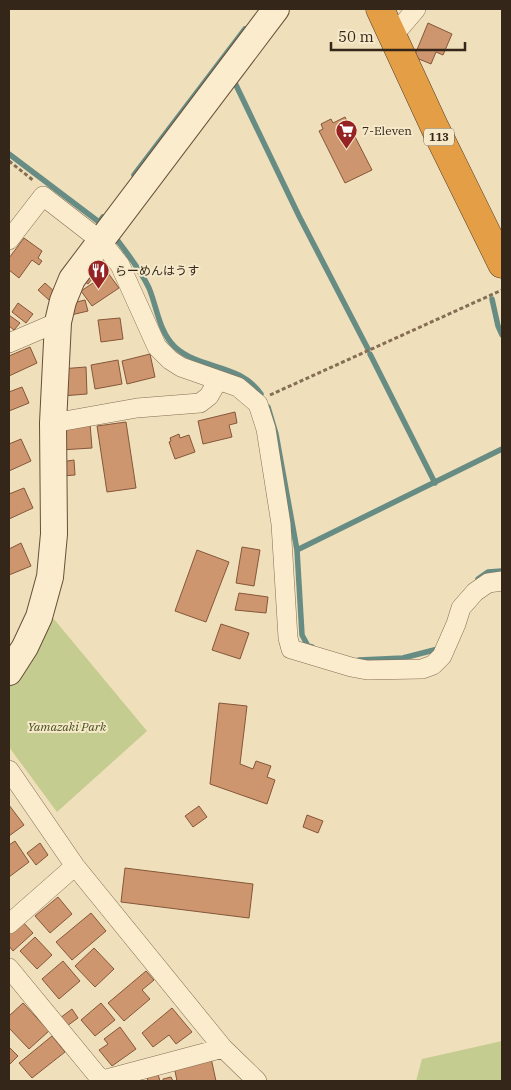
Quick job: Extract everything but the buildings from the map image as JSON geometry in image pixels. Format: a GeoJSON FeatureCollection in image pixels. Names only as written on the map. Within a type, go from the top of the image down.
{"type":"FeatureCollection","features":[{"type":"Feature","properties":{"kind":"highway","name":"113"},"geometry":{"type":"LineString","coordinates":[[380,9],[439,137],[500,253]]}},
{"type":"Feature","properties":{"kind":"street"},"geometry":{"type":"LineString","coordinates":[[9,672],[25,648],[39,617],[50,577],[54,534],[53,423],[58,322],[63,301],[72,279],[276,9]]}},
{"type":"Feature","properties":{"kind":"street"},"geometry":{"type":"LineString","coordinates":[[393,36],[416,9]]}},
{"type":"Feature","properties":{"kind":"street"},"geometry":{"type":"LineString","coordinates":[[9,240],[43,196],[100,241],[120,265],[157,347],[170,360],[181,368],[238,388],[258,404],[266,429],[281,524],[288,638],[292,649],[367,670],[422,669],[432,665],[442,656],[461,608],[475,592],[488,583],[502,581]]}},
{"type":"Feature","properties":{"kind":"street"},"geometry":{"type":"LineString","coordinates":[[9,343],[58,322]]}},
{"type":"Feature","properties":{"kind":"street"},"geometry":{"type":"LineString","coordinates":[[53,423],[137,408],[200,403],[209,396],[218,380]]}},
{"type":"Feature","properties":{"kind":"street"},"geometry":{"type":"LineString","coordinates":[[9,770],[75,866],[224,1048],[258,1081]]}},
{"type":"Feature","properties":{"kind":"street"},"geometry":{"type":"LineString","coordinates":[[9,924],[75,866]]}},
{"type":"Feature","properties":{"kind":"street"},"geometry":{"type":"LineString","coordinates":[[9,968],[101,1081],[224,1048]]}},
{"type":"Feature","properties":{"kind":"path"},"geometry":{"type":"LineString","coordinates":[[9,161],[35,181],[43,196]]}},
{"type":"Feature","properties":{"kind":"path"},"geometry":{"type":"LineString","coordinates":[[258,404],[266,396],[502,290]]}},
{"type":"Feature","properties":{"kind":"green space","name":"Yamazaki Park"},"geometry":{"type":"Polygon","coordinates":[[[53,618],[147,731],[57,812],[9,747],[9,687],[53,618]]]}},
{"type":"Feature","properties":{"kind":"green space"},"geometry":{"type":"Polygon","coordinates":[[[502,1041],[502,1081],[416,1081],[422,1059],[502,1041]]]}},
{"type":"Feature","properties":{"kind":"waterway"},"geometry":{"type":"LineString","coordinates":[[134,175],[245,29]]}},
{"type":"Feature","properties":{"kind":"waterway"},"geometry":{"type":"LineString","coordinates":[[235,83],[299,216],[368,349]]}},
{"type":"Feature","properties":{"kind":"waterway"},"geometry":{"type":"LineString","coordinates":[[9,154],[99,222],[103,217]]}},
{"type":"Feature","properties":{"kind":"waterway"},"geometry":{"type":"LineString","coordinates":[[115,237],[133,261],[149,288],[165,334],[175,347],[196,360],[242,377],[261,394]]}},
{"type":"Feature","properties":{"kind":"waterway"},"geometry":{"type":"LineString","coordinates":[[492,299],[502,335]]}},
{"type":"Feature","properties":{"kind":"waterway"},"geometry":{"type":"LineString","coordinates":[[370,354],[435,483]]}},
{"type":"Feature","properties":{"kind":"waterway"},"geometry":{"type":"LineString","coordinates":[[268,407],[276,434],[297,550],[302,635],[308,646],[312,647]]}},
{"type":"Feature","properties":{"kind":"waterway"},"geometry":{"type":"LineString","coordinates":[[297,550],[502,449]]}},
{"type":"Feature","properties":{"kind":"waterway"},"geometry":{"type":"LineString","coordinates":[[478,579],[488,572],[502,571]]}},
{"type":"Feature","properties":{"kind":"waterway"},"geometry":{"type":"LineString","coordinates":[[359,660],[403,658],[438,649],[439,646]]}},
{"type":"Feature","properties":{"kind":"place","name":"7-Eleven"},"geometry":{"type":"Point","coordinates":[346,149]}},
{"type":"Feature","properties":{"kind":"place","name":"らーめんはうす"},"geometry":{"type":"Point","coordinates":[99,289]}}]}
